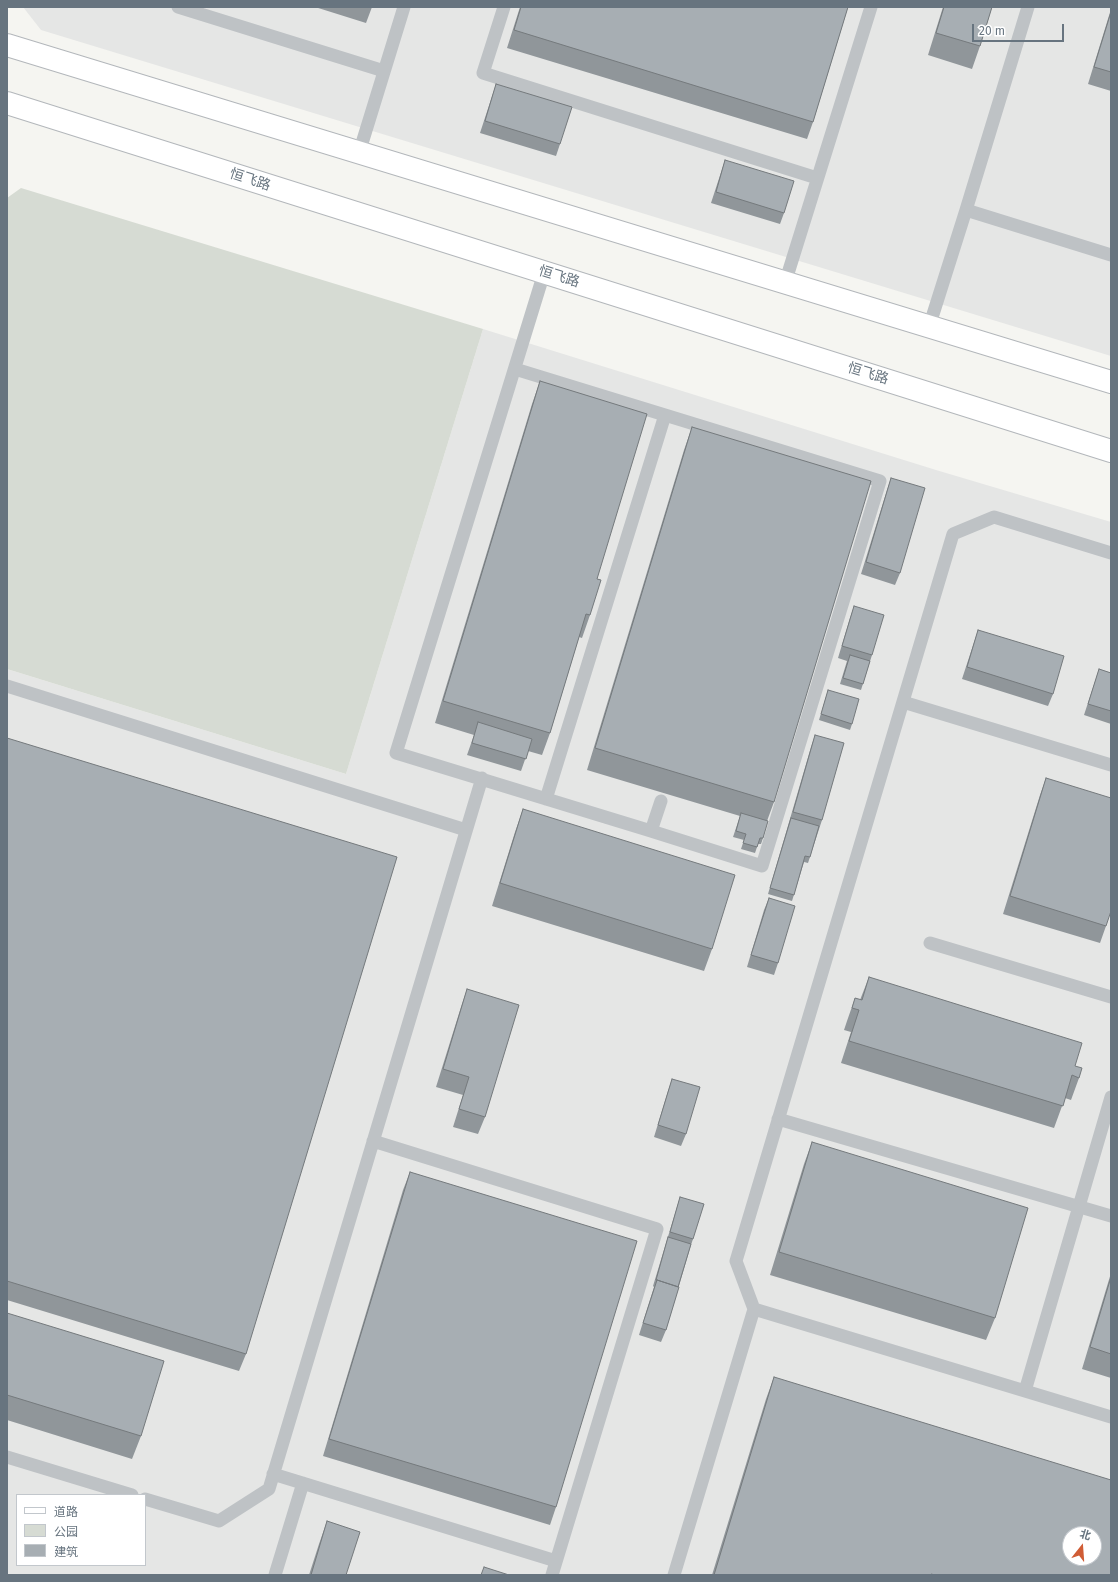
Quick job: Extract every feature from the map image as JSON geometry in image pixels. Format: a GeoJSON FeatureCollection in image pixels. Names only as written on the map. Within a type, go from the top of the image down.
{"type":"FeatureCollection","features":[{"type":"Feature","properties":{"kind":"main road"},"geometry":{"type":"LineString","coordinates":[[7,45],[1111,382]]}},
{"type":"Feature","properties":{"kind":"main road","name":"恒飞路"},"geometry":{"type":"LineString","coordinates":[[7,103],[1111,451]]}},
{"type":"Feature","properties":{"kind":"lane"},"geometry":{"type":"LineString","coordinates":[[178,7],[384,71]]}},
{"type":"Feature","properties":{"kind":"lane"},"geometry":{"type":"LineString","coordinates":[[359,153],[404,7]]}},
{"type":"Feature","properties":{"kind":"lane"},"geometry":{"type":"LineString","coordinates":[[504,7],[483,73],[817,178]]}},
{"type":"Feature","properties":{"kind":"lane"},"geometry":{"type":"LineString","coordinates":[[785,283],[871,7]]}},
{"type":"Feature","properties":{"kind":"lane"},"geometry":{"type":"LineString","coordinates":[[929,326],[1028,7]]}},
{"type":"Feature","properties":{"kind":"lane"},"geometry":{"type":"LineString","coordinates":[[966,210],[1111,255]]}},
{"type":"Feature","properties":{"kind":"lane"},"geometry":{"type":"LineString","coordinates":[[514,369],[880,481],[762,866],[482,778],[396,753],[514,369],[544,272]]}},
{"type":"Feature","properties":{"kind":"lane"},"geometry":{"type":"LineString","coordinates":[[546,799],[665,415]]}},
{"type":"Feature","properties":{"kind":"lane"},"geometry":{"type":"LineString","coordinates":[[674,1575],[754,1309],[736,1261],[954,534],[994,517],[1111,552]]}},
{"type":"Feature","properties":{"kind":"lane"},"geometry":{"type":"LineString","coordinates":[[7,686],[466,830]]}},
{"type":"Feature","properties":{"kind":"lane"},"geometry":{"type":"LineString","coordinates":[[903,702],[1111,765]]}},
{"type":"Feature","properties":{"kind":"lane"},"geometry":{"type":"LineString","coordinates":[[146,1499],[219,1521],[269,1489],[482,778]]}},
{"type":"Feature","properties":{"kind":"lane"},"geometry":{"type":"LineString","coordinates":[[651,831],[661,801]]}},
{"type":"Feature","properties":{"kind":"lane"},"geometry":{"type":"LineString","coordinates":[[930,943],[1111,997]]}},
{"type":"Feature","properties":{"kind":"lane"},"geometry":{"type":"LineString","coordinates":[[1025,1390],[1111,1097]]}},
{"type":"Feature","properties":{"kind":"lane"},"geometry":{"type":"LineString","coordinates":[[778,1119],[1111,1216]]}},
{"type":"Feature","properties":{"kind":"lane"},"geometry":{"type":"LineString","coordinates":[[373,1141],[657,1229],[552,1575]]}},
{"type":"Feature","properties":{"kind":"lane"},"geometry":{"type":"LineString","coordinates":[[754,1309],[1111,1417]]}},
{"type":"Feature","properties":{"kind":"lane"},"geometry":{"type":"LineString","coordinates":[[7,1457],[129,1494]]}},
{"type":"Feature","properties":{"kind":"lane"},"geometry":{"type":"LineString","coordinates":[[273,1474],[556,1561]]}},
{"type":"Feature","properties":{"kind":"lane"},"geometry":{"type":"LineString","coordinates":[[275,1575],[303,1483]]}},
{"type":"Feature","properties":{"kind":"shaded area"},"geometry":{"type":"Polygon","coordinates":[[[23,7],[1111,7],[1111,356],[41,30],[23,7]]]}},
{"type":"Feature","properties":{"kind":"shaded area"},"geometry":{"type":"Polygon","coordinates":[[[483,329],[936,470],[1111,522],[1111,1575],[7,1575],[7,669],[346,774],[483,329]]]}},
{"type":"Feature","properties":{"kind":"green space"},"geometry":{"type":"Polygon","coordinates":[[[21,188],[483,329],[346,774],[7,669],[7,198],[21,188]]]}},
{"type":"Feature","properties":{"kind":"building"},"geometry":{"type":"Polygon","coordinates":[[[521,7],[848,7],[813,122],[514,30],[521,7]]]}},
{"type":"Feature","properties":{"kind":"building"},"geometry":{"type":"Polygon","coordinates":[[[944,7],[992,7],[980,46],[936,33],[944,7]]]}},
{"type":"Feature","properties":{"kind":"building"},"geometry":{"type":"Polygon","coordinates":[[[1111,12],[1111,72],[1094,67],[1111,12]]]}},
{"type":"Feature","properties":{"kind":"building"},"geometry":{"type":"Polygon","coordinates":[[[496,84],[572,107],[560,144],[485,121],[496,84]]]}},
{"type":"Feature","properties":{"kind":"building"},"geometry":{"type":"Polygon","coordinates":[[[725,160],[794,181],[784,213],[716,192],[725,160]]]}},
{"type":"Feature","properties":{"kind":"building"},"geometry":{"type":"Polygon","coordinates":[[[540,381],[647,414],[597,579],[601,580],[590,615],[586,614],[550,733],[443,701],[540,381]]]}},
{"type":"Feature","properties":{"kind":"building"},"geometry":{"type":"Polygon","coordinates":[[[692,427],[871,481],[774,802],[595,748],[692,427]]]}},
{"type":"Feature","properties":{"kind":"building"},"geometry":{"type":"Polygon","coordinates":[[[891,478],[925,488],[900,573],[866,562],[891,478]]]}},
{"type":"Feature","properties":{"kind":"building"},"geometry":{"type":"Polygon","coordinates":[[[854,606],[884,615],[872,655],[842,646],[854,606]]]}},
{"type":"Feature","properties":{"kind":"building"},"geometry":{"type":"Polygon","coordinates":[[[978,630],[1064,656],[1053,694],[967,667],[978,630]]]}},
{"type":"Feature","properties":{"kind":"building"},"geometry":{"type":"Polygon","coordinates":[[[850,655],[870,661],[863,684],[843,678],[850,655]]]}},
{"type":"Feature","properties":{"kind":"building"},"geometry":{"type":"Polygon","coordinates":[[[1099,669],[1111,673],[1111,711],[1088,704],[1099,669]]]}},
{"type":"Feature","properties":{"kind":"building"},"geometry":{"type":"Polygon","coordinates":[[[828,690],[859,699],[852,724],[821,714],[828,690]]]}},
{"type":"Feature","properties":{"kind":"building"},"geometry":{"type":"Polygon","coordinates":[[[478,722],[532,739],[526,759],[472,743],[478,722]]]}},
{"type":"Feature","properties":{"kind":"building"},"geometry":{"type":"Polygon","coordinates":[[[815,735],[844,743],[822,820],[793,812],[815,735]]]}},
{"type":"Feature","properties":{"kind":"building"},"geometry":{"type":"Polygon","coordinates":[[[7,738],[397,857],[246,1354],[7,1281],[7,738]]]}},
{"type":"Feature","properties":{"kind":"building"},"geometry":{"type":"Polygon","coordinates":[[[1046,778],[1111,798],[1111,911],[1106,926],[1010,896],[1046,778]]]}},
{"type":"Feature","properties":{"kind":"building"},"geometry":{"type":"Polygon","coordinates":[[[523,809],[735,875],[712,949],[500,883],[523,809]]]}},
{"type":"Feature","properties":{"kind":"building"},"geometry":{"type":"Polygon","coordinates":[[[741,813],[768,821],[763,838],[760,838],[757,847],[743,843],[746,834],[736,831],[741,813]]]}},
{"type":"Feature","properties":{"kind":"building"},"geometry":{"type":"Polygon","coordinates":[[[791,818],[819,826],[810,857],[805,856],[794,895],[770,888],[791,818]]]}},
{"type":"Feature","properties":{"kind":"building"},"geometry":{"type":"Polygon","coordinates":[[[769,898],[795,906],[778,963],[751,955],[769,898]]]}},
{"type":"Feature","properties":{"kind":"building"},"geometry":{"type":"Polygon","coordinates":[[[869,977],[1082,1043],[1075,1066],[1082,1068],[1079,1078],[1072,1075],[1063,1106],[849,1041],[859,1010],[852,1008],[855,998],[862,1000],[869,977]]]}},
{"type":"Feature","properties":{"kind":"building"},"geometry":{"type":"Polygon","coordinates":[[[467,989],[519,1005],[485,1117],[459,1109],[469,1077],[443,1069],[467,989]]]}},
{"type":"Feature","properties":{"kind":"building"},"geometry":{"type":"Polygon","coordinates":[[[672,1079],[700,1087],[686,1134],[658,1125],[672,1079]]]}},
{"type":"Feature","properties":{"kind":"building"},"geometry":{"type":"Polygon","coordinates":[[[812,1142],[1028,1208],[995,1318],[779,1252],[812,1142]]]}},
{"type":"Feature","properties":{"kind":"building"},"geometry":{"type":"Polygon","coordinates":[[[410,1172],[637,1241],[556,1507],[329,1439],[410,1172]]]}},
{"type":"Feature","properties":{"kind":"building"},"geometry":{"type":"Polygon","coordinates":[[[680,1197],[704,1204],[693,1239],[670,1232],[680,1197]]]}},
{"type":"Feature","properties":{"kind":"building"},"geometry":{"type":"Polygon","coordinates":[[[668,1237],[691,1244],[678,1287],[656,1280],[668,1237]]]}},
{"type":"Feature","properties":{"kind":"building"},"geometry":{"type":"Polygon","coordinates":[[[1111,1277],[1111,1354],[1090,1347],[1111,1277]]]}},
{"type":"Feature","properties":{"kind":"building"},"geometry":{"type":"Polygon","coordinates":[[[657,1280],[679,1287],[666,1330],[643,1323],[657,1280]]]}},
{"type":"Feature","properties":{"kind":"building"},"geometry":{"type":"Polygon","coordinates":[[[7,1313],[164,1361],[141,1436],[7,1395],[7,1313]]]}},
{"type":"Feature","properties":{"kind":"building"},"geometry":{"type":"Polygon","coordinates":[[[774,1377],[1111,1480],[1111,1575],[714,1575],[774,1377]]]}},
{"type":"Feature","properties":{"kind":"building"},"geometry":{"type":"Polygon","coordinates":[[[327,1521],[360,1532],[346,1575],[311,1575],[327,1521]]]}},
{"type":"Feature","properties":{"kind":"building"},"geometry":{"type":"Polygon","coordinates":[[[484,1567],[509,1575],[481,1575],[484,1567]]]}}]}
